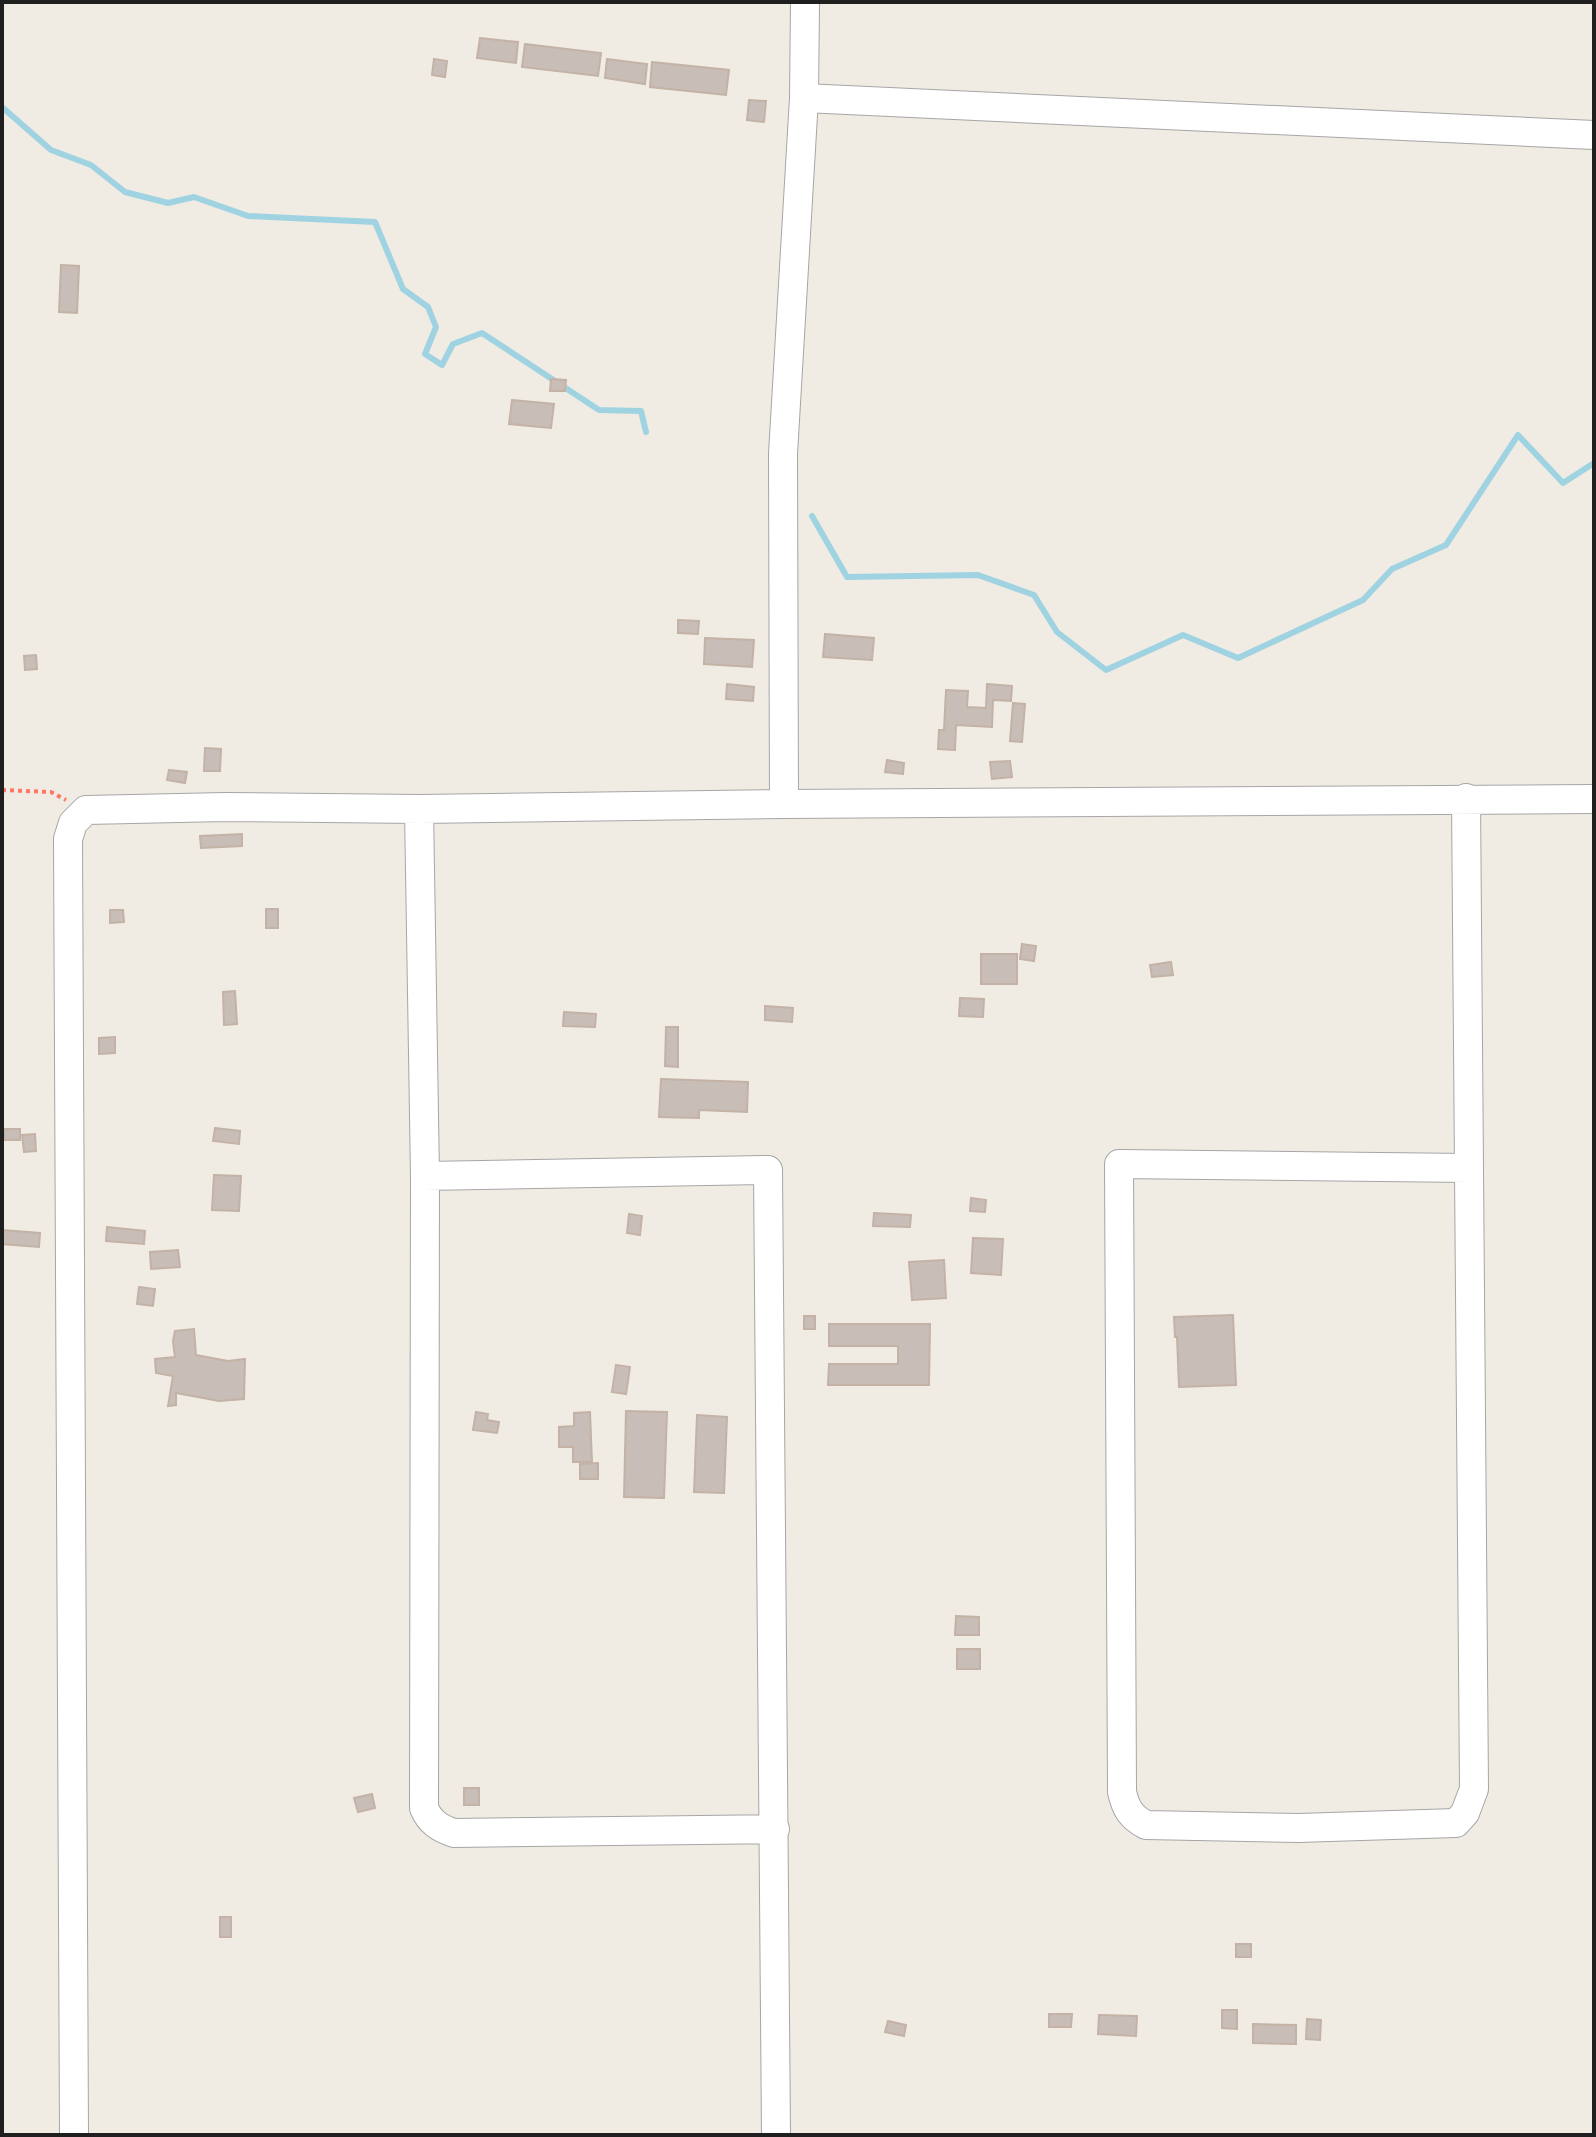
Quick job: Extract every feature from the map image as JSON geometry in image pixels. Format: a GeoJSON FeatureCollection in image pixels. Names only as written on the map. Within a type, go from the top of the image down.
{"type":"FeatureCollection","features":[{"type":"Feature","properties":{"kind":"street"},"geometry":{"type":"LineString","coordinates":[[784,804],[783,454],[804,98],[805,2]]}},
{"type":"Feature","properties":{"kind":"street"},"geometry":{"type":"LineString","coordinates":[[804,98],[1594,135]]}},
{"type":"Feature","properties":{"kind":"street"},"geometry":{"type":"LineString","coordinates":[[1466,798],[1474,1789],[1470,1803],[1456,1823],[1298,1828],[1146,1825],[1133,1819],[1122,1792],[1119,1164],[1468,1168]]}},
{"type":"Feature","properties":{"kind":"street"},"geometry":{"type":"LineString","coordinates":[[74,2135],[68,839],[73,823],[86,810],[1594,799]]}},
{"type":"Feature","properties":{"kind":"street"},"geometry":{"type":"LineString","coordinates":[[419,809],[425,1176],[424,1808],[440,1828],[454,1833],[775,1829]]}},
{"type":"Feature","properties":{"kind":"street"},"geometry":{"type":"LineString","coordinates":[[425,1176],[768,1170],[776,2135]]}},
{"type":"Feature","properties":{"kind":"path"},"geometry":{"type":"LineString","coordinates":[[2,790],[51,792],[86,810]]}},
{"type":"Feature","properties":{"kind":"building"},"geometry":{"type":"Polygon","coordinates":[[[480,38],[518,42],[516,63],[477,58],[480,38]]]}},
{"type":"Feature","properties":{"kind":"building"},"geometry":{"type":"Polygon","coordinates":[[[525,44],[601,53],[598,76],[522,67],[525,44]]]}},
{"type":"Feature","properties":{"kind":"building"},"geometry":{"type":"Polygon","coordinates":[[[434,59],[447,61],[445,77],[432,75],[434,59]]]}},
{"type":"Feature","properties":{"kind":"building"},"geometry":{"type":"Polygon","coordinates":[[[607,59],[647,64],[645,84],[605,78],[607,59]]]}},
{"type":"Feature","properties":{"kind":"building"},"geometry":{"type":"Polygon","coordinates":[[[652,62],[729,70],[726,95],[650,87],[652,62]]]}},
{"type":"Feature","properties":{"kind":"building"},"geometry":{"type":"Polygon","coordinates":[[[749,100],[766,101],[764,122],[747,120],[749,100]]]}},
{"type":"Feature","properties":{"kind":"building"},"geometry":{"type":"Polygon","coordinates":[[[61,265],[79,266],[77,313],[59,312],[61,265]]]}},
{"type":"Feature","properties":{"kind":"building"},"geometry":{"type":"Polygon","coordinates":[[[551,379],[566,380],[565,391],[550,391],[551,379]]]}},
{"type":"Feature","properties":{"kind":"building"},"geometry":{"type":"Polygon","coordinates":[[[512,400],[554,404],[551,428],[509,424],[512,400]]]}},
{"type":"Feature","properties":{"kind":"building"},"geometry":{"type":"Polygon","coordinates":[[[678,620],[699,621],[698,634],[678,633],[678,620]]]}},
{"type":"Feature","properties":{"kind":"building"},"geometry":{"type":"Polygon","coordinates":[[[825,634],[874,638],[872,660],[823,657],[825,634]]]}},
{"type":"Feature","properties":{"kind":"building"},"geometry":{"type":"Polygon","coordinates":[[[705,638],[754,640],[752,667],[704,664],[705,638]]]}},
{"type":"Feature","properties":{"kind":"building"},"geometry":{"type":"Polygon","coordinates":[[[36,655],[37,669],[25,670],[24,656],[36,655]]]}},
{"type":"Feature","properties":{"kind":"building"},"geometry":{"type":"Polygon","coordinates":[[[727,684],[754,687],[753,701],[726,699],[727,684]]]}},
{"type":"Feature","properties":{"kind":"building"},"geometry":{"type":"Polygon","coordinates":[[[987,684],[1012,686],[1011,701],[993,700],[992,727],[956,725],[955,750],[938,749],[939,730],[944,730],[946,690],[968,691],[967,707],[986,708],[987,684]]]}},
{"type":"Feature","properties":{"kind":"building"},"geometry":{"type":"Polygon","coordinates":[[[1013,703],[1025,704],[1022,742],[1010,741],[1013,703]]]}},
{"type":"Feature","properties":{"kind":"building"},"geometry":{"type":"Polygon","coordinates":[[[205,748],[221,749],[220,771],[204,771],[205,748]]]}},
{"type":"Feature","properties":{"kind":"building"},"geometry":{"type":"Polygon","coordinates":[[[887,760],[904,763],[903,774],[885,772],[887,760]]]}},
{"type":"Feature","properties":{"kind":"building"},"geometry":{"type":"Polygon","coordinates":[[[1010,761],[1012,777],[992,779],[990,762],[1010,761]]]}},
{"type":"Feature","properties":{"kind":"building"},"geometry":{"type":"Polygon","coordinates":[[[169,770],[187,772],[185,783],[167,780],[169,770]]]}},
{"type":"Feature","properties":{"kind":"building"},"geometry":{"type":"Polygon","coordinates":[[[242,834],[242,846],[201,848],[200,836],[242,834]]]}},
{"type":"Feature","properties":{"kind":"building"},"geometry":{"type":"Polygon","coordinates":[[[266,909],[278,909],[278,928],[266,928],[266,909]]]}},
{"type":"Feature","properties":{"kind":"building"},"geometry":{"type":"Polygon","coordinates":[[[110,910],[123,910],[124,922],[110,923],[110,910]]]}},
{"type":"Feature","properties":{"kind":"building"},"geometry":{"type":"Polygon","coordinates":[[[1022,944],[1036,946],[1034,961],[1020,959],[1022,944]]]}},
{"type":"Feature","properties":{"kind":"building"},"geometry":{"type":"Polygon","coordinates":[[[981,954],[1017,954],[1017,984],[981,984],[981,954]]]}},
{"type":"Feature","properties":{"kind":"building"},"geometry":{"type":"Polygon","coordinates":[[[1171,962],[1173,975],[1152,977],[1150,965],[1171,962]]]}},
{"type":"Feature","properties":{"kind":"building"},"geometry":{"type":"Polygon","coordinates":[[[235,991],[237,1024],[224,1025],[223,992],[235,991]]]}},
{"type":"Feature","properties":{"kind":"building"},"geometry":{"type":"Polygon","coordinates":[[[960,998],[984,999],[983,1017],[959,1016],[960,998]]]}},
{"type":"Feature","properties":{"kind":"building"},"geometry":{"type":"Polygon","coordinates":[[[765,1006],[793,1008],[792,1022],[765,1020],[765,1006]]]}},
{"type":"Feature","properties":{"kind":"building"},"geometry":{"type":"Polygon","coordinates":[[[564,1012],[596,1014],[595,1027],[563,1026],[564,1012]]]}},
{"type":"Feature","properties":{"kind":"building"},"geometry":{"type":"Polygon","coordinates":[[[666,1027],[678,1027],[678,1067],[665,1066],[666,1027]]]}},
{"type":"Feature","properties":{"kind":"building"},"geometry":{"type":"Polygon","coordinates":[[[115,1037],[115,1053],[99,1054],[99,1038],[115,1037]]]}},
{"type":"Feature","properties":{"kind":"building"},"geometry":{"type":"Polygon","coordinates":[[[661,1079],[748,1082],[747,1112],[699,1110],[699,1118],[659,1117],[661,1079]]]}},
{"type":"Feature","properties":{"kind":"building"},"geometry":{"type":"Polygon","coordinates":[[[215,1128],[240,1131],[239,1144],[213,1141],[215,1128]]]}},
{"type":"Feature","properties":{"kind":"building"},"geometry":{"type":"Polygon","coordinates":[[[4,1129],[20,1129],[20,1140],[4,1140],[4,1129]]]}},
{"type":"Feature","properties":{"kind":"building"},"geometry":{"type":"Polygon","coordinates":[[[35,1134],[36,1151],[24,1152],[22,1135],[35,1134]]]}},
{"type":"Feature","properties":{"kind":"building"},"geometry":{"type":"Polygon","coordinates":[[[214,1175],[241,1176],[239,1211],[212,1210],[214,1175]]]}},
{"type":"Feature","properties":{"kind":"building"},"geometry":{"type":"Polygon","coordinates":[[[971,1198],[986,1200],[985,1212],[970,1211],[971,1198]]]}},
{"type":"Feature","properties":{"kind":"building"},"geometry":{"type":"Polygon","coordinates":[[[874,1213],[911,1215],[910,1227],[873,1226],[874,1213]]]}},
{"type":"Feature","properties":{"kind":"building"},"geometry":{"type":"Polygon","coordinates":[[[629,1214],[642,1216],[640,1235],[627,1233],[629,1214]]]}},
{"type":"Feature","properties":{"kind":"building"},"geometry":{"type":"Polygon","coordinates":[[[107,1227],[145,1231],[144,1244],[106,1241],[107,1227]]]}},
{"type":"Feature","properties":{"kind":"building"},"geometry":{"type":"Polygon","coordinates":[[[2,1230],[40,1233],[39,1247],[2,1244],[2,1230]]]}},
{"type":"Feature","properties":{"kind":"building"},"geometry":{"type":"Polygon","coordinates":[[[973,1238],[1003,1239],[1001,1275],[971,1273],[973,1238]]]}},
{"type":"Feature","properties":{"kind":"building"},"geometry":{"type":"Polygon","coordinates":[[[178,1250],[180,1267],[151,1269],[150,1252],[178,1250]]]}},
{"type":"Feature","properties":{"kind":"building"},"geometry":{"type":"Polygon","coordinates":[[[944,1260],[946,1298],[912,1300],[909,1262],[944,1260]]]}},
{"type":"Feature","properties":{"kind":"building"},"geometry":{"type":"Polygon","coordinates":[[[139,1287],[155,1289],[153,1306],[137,1304],[139,1287]]]}},
{"type":"Feature","properties":{"kind":"building"},"geometry":{"type":"Polygon","coordinates":[[[1233,1315],[1236,1385],[1179,1387],[1174,1317],[1233,1315]]]}},
{"type":"Feature","properties":{"kind":"building"},"geometry":{"type":"Polygon","coordinates":[[[804,1316],[815,1316],[815,1329],[804,1329],[804,1316]]]}},
{"type":"Feature","properties":{"kind":"building"},"geometry":{"type":"Polygon","coordinates":[[[829,1324],[930,1324],[929,1385],[828,1385],[829,1364],[898,1364],[898,1346],[829,1346],[829,1324]]]}},
{"type":"Feature","properties":{"kind":"building"},"geometry":{"type":"Polygon","coordinates":[[[194,1329],[196,1355],[228,1361],[245,1359],[244,1399],[219,1401],[176,1393],[176,1405],[168,1406],[173,1376],[156,1373],[155,1359],[175,1357],[175,1331],[194,1329]]]}},
{"type":"Feature","properties":{"kind":"building"},"geometry":{"type":"Polygon","coordinates":[[[616,1365],[630,1367],[626,1394],[612,1392],[616,1365]]]}},
{"type":"Feature","properties":{"kind":"building"},"geometry":{"type":"Polygon","coordinates":[[[626,1411],[667,1412],[664,1498],[624,1497],[626,1411]]]}},
{"type":"Feature","properties":{"kind":"building"},"geometry":{"type":"Polygon","coordinates":[[[476,1412],[488,1414],[487,1420],[499,1422],[497,1433],[473,1430],[476,1412]]]}},
{"type":"Feature","properties":{"kind":"building"},"geometry":{"type":"Polygon","coordinates":[[[590,1412],[592,1462],[573,1462],[573,1447],[559,1447],[559,1427],[574,1426],[574,1413],[590,1412]]]}},
{"type":"Feature","properties":{"kind":"building"},"geometry":{"type":"Polygon","coordinates":[[[697,1415],[727,1417],[724,1493],[694,1492],[697,1415]]]}},
{"type":"Feature","properties":{"kind":"building"},"geometry":{"type":"Polygon","coordinates":[[[598,1463],[598,1479],[580,1479],[580,1464],[598,1463]]]}},
{"type":"Feature","properties":{"kind":"building"},"geometry":{"type":"Polygon","coordinates":[[[956,1616],[979,1617],[979,1635],[955,1635],[956,1616]]]}},
{"type":"Feature","properties":{"kind":"building"},"geometry":{"type":"Polygon","coordinates":[[[957,1649],[980,1649],[980,1669],[957,1669],[957,1649]]]}},
{"type":"Feature","properties":{"kind":"building"},"geometry":{"type":"Polygon","coordinates":[[[464,1788],[479,1788],[479,1805],[464,1805],[464,1788]]]}},
{"type":"Feature","properties":{"kind":"building"},"geometry":{"type":"Polygon","coordinates":[[[372,1794],[375,1808],[358,1812],[354,1798],[372,1794]]]}},
{"type":"Feature","properties":{"kind":"building"},"geometry":{"type":"Polygon","coordinates":[[[220,1917],[231,1917],[231,1937],[220,1937],[220,1917]]]}},
{"type":"Feature","properties":{"kind":"building"},"geometry":{"type":"Polygon","coordinates":[[[1236,1944],[1251,1944],[1251,1957],[1236,1957],[1236,1944]]]}},
{"type":"Feature","properties":{"kind":"building"},"geometry":{"type":"Polygon","coordinates":[[[1222,2010],[1237,2010],[1237,2029],[1222,2028],[1222,2010]]]}},
{"type":"Feature","properties":{"kind":"building"},"geometry":{"type":"Polygon","coordinates":[[[1049,2014],[1072,2014],[1071,2027],[1049,2027],[1049,2014]]]}},
{"type":"Feature","properties":{"kind":"building"},"geometry":{"type":"Polygon","coordinates":[[[1099,2015],[1137,2016],[1136,2036],[1098,2034],[1099,2015]]]}},
{"type":"Feature","properties":{"kind":"building"},"geometry":{"type":"Polygon","coordinates":[[[1307,2019],[1321,2020],[1320,2040],[1306,2039],[1307,2019]]]}},
{"type":"Feature","properties":{"kind":"building"},"geometry":{"type":"Polygon","coordinates":[[[888,2021],[906,2025],[904,2036],[885,2032],[888,2021]]]}},
{"type":"Feature","properties":{"kind":"building"},"geometry":{"type":"Polygon","coordinates":[[[1253,2024],[1296,2025],[1296,2044],[1253,2043],[1253,2024]]]}},
{"type":"Feature","properties":{"kind":"waterway"},"geometry":{"type":"LineString","coordinates":[[2,107],[51,150],[91,165],[125,192],[168,203],[194,197],[248,216],[375,222],[403,289],[428,307],[436,327],[425,354],[442,365],[453,344],[482,333],[599,410],[641,411],[646,432]]}},
{"type":"Feature","properties":{"kind":"waterway"},"geometry":{"type":"LineString","coordinates":[[812,516],[847,577],[978,575],[1034,595],[1057,632],[1106,670],[1183,635],[1238,658],[1363,600],[1392,569],[1446,545],[1518,435],[1563,483],[1594,463]]}}]}
